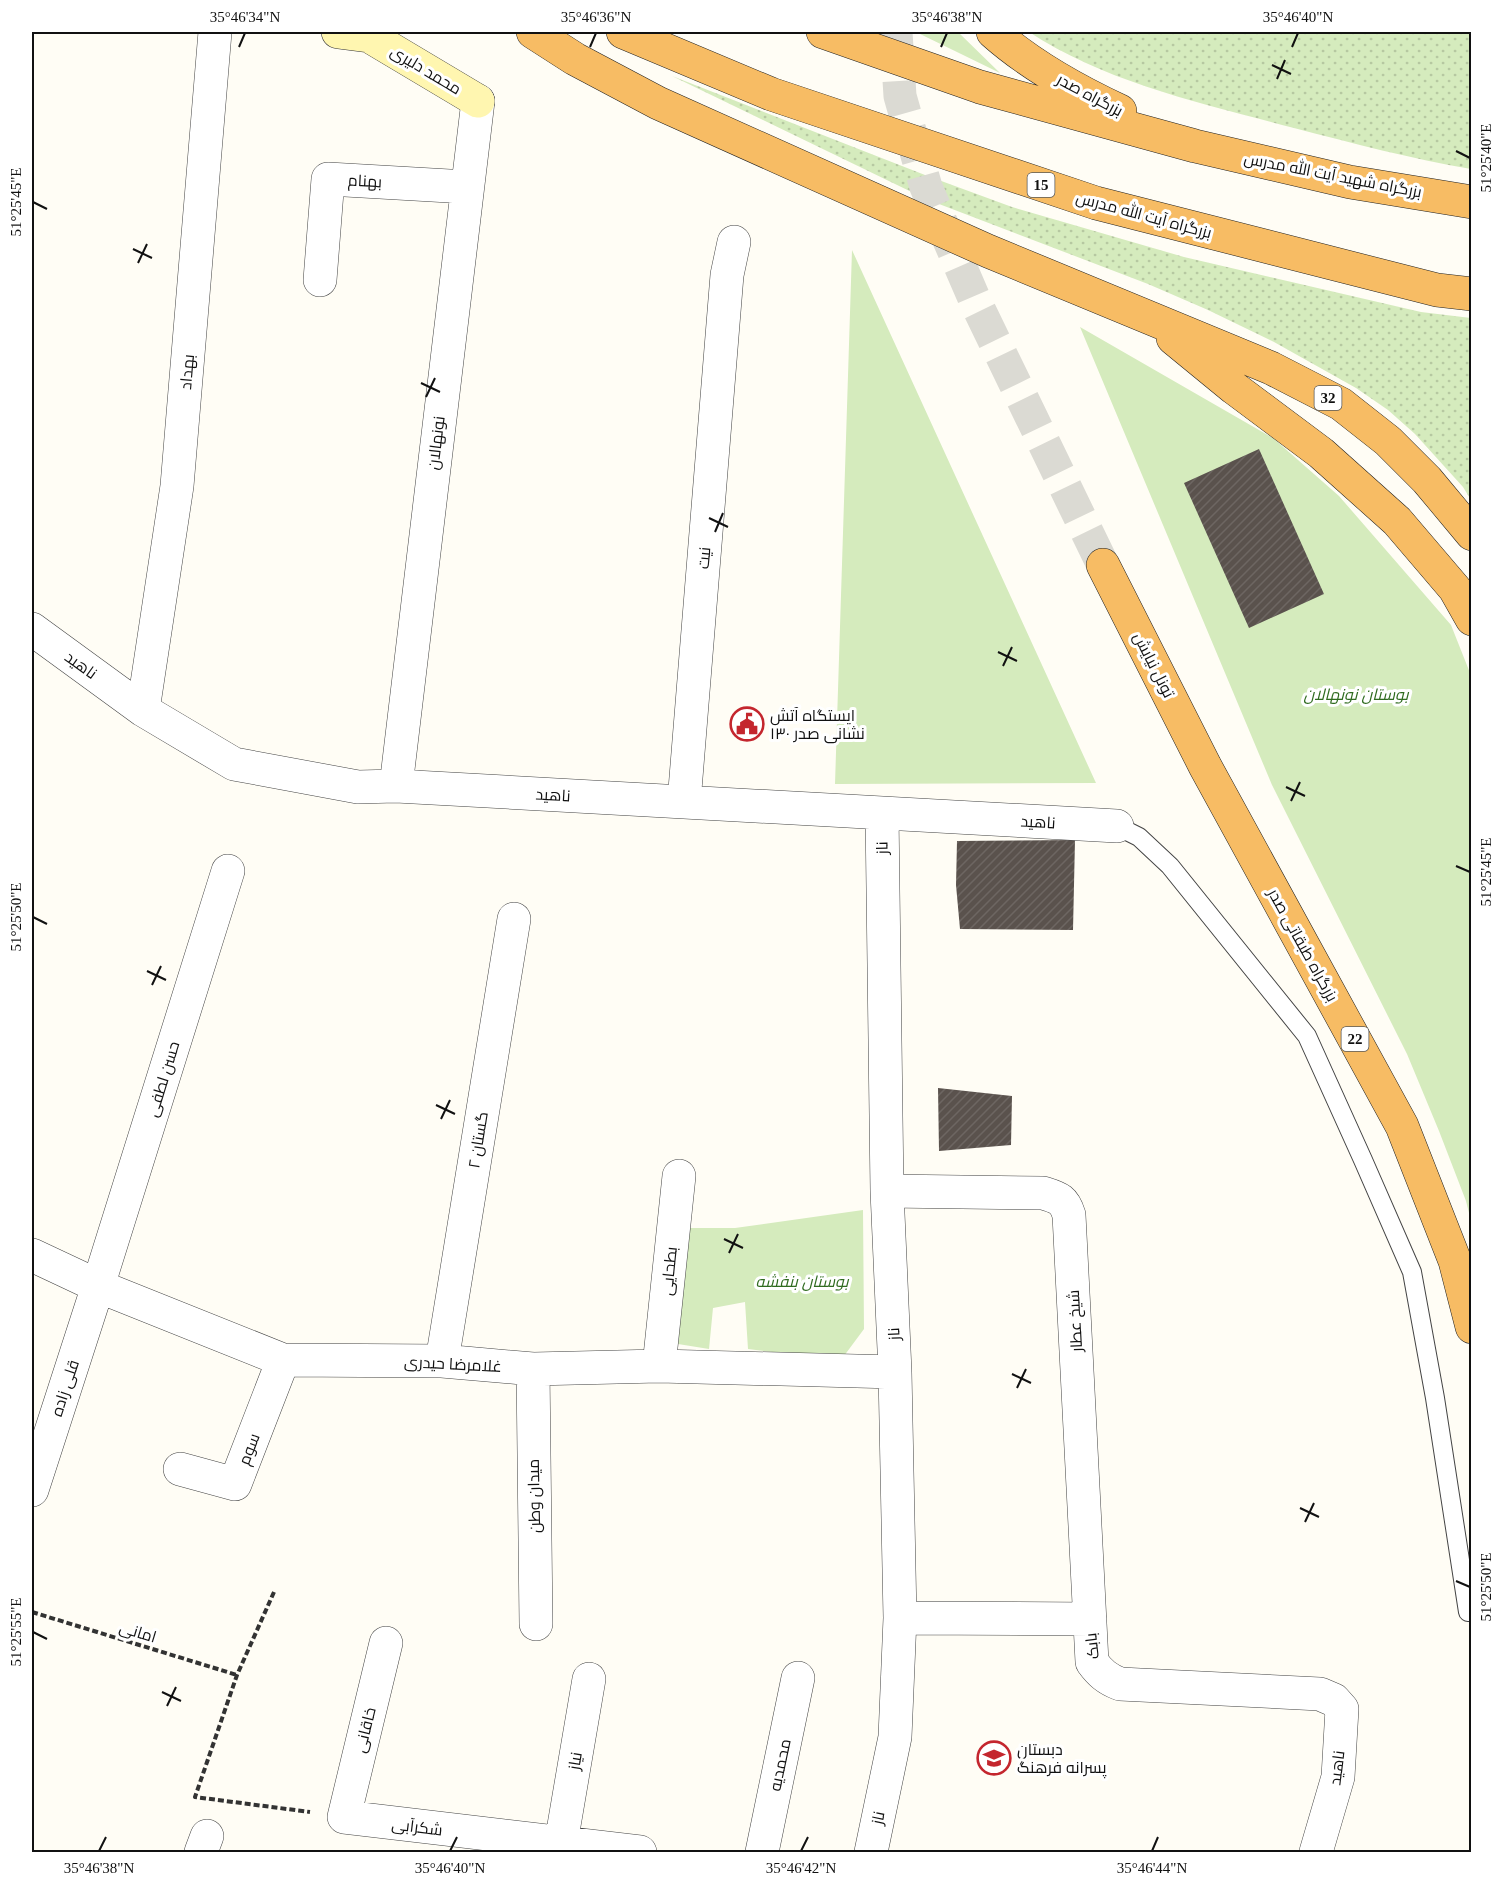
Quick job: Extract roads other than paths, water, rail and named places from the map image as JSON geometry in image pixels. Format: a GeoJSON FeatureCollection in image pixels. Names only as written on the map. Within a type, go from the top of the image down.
{"type":"FeatureCollection","features":[{"type":"Feature","properties":{"kind":"highway"},"geometry":{"type":"LineString","coordinates":[[533,32],[575,59],[658,103],[988,251],[1147,316],[1234,388],[1321,453],[1397,521],[1455,589],[1472,619]]}},
{"type":"Feature","properties":{"kind":"highway","name":"بزرگراه آیت الله مدرس"},"geometry":{"type":"LineString","coordinates":[[623,32],[771,94],[1096,203],[1437,290],[1472,294]]}},
{"type":"Feature","properties":{"kind":"highway"},"geometry":{"type":"LineString","coordinates":[[823,32],[980,87],[1195,146]]}},
{"type":"Feature","properties":{"kind":"highway","name":"بزرگراه صدر"},"geometry":{"type":"LineString","coordinates":[[993,32],[1056,78],[1103,103],[1195,146]]}},
{"type":"Feature","properties":{"kind":"highway","name":"بزرگراه شهید آیت الله مدرس"},"geometry":{"type":"LineString","coordinates":[[1195,146],[1350,182],[1472,202]]}},
{"type":"Feature","properties":{"kind":"highway","name":"32"},"geometry":{"type":"LineString","coordinates":[[1147,316],[1271,368],[1341,404],[1388,441],[1419,472],[1472,534]]}},
{"type":"Feature","properties":{"kind":"highway","name":"تونل نیایش"},"geometry":{"type":"LineString","coordinates":[[1103,565],[1205,766]]}},
{"type":"Feature","properties":{"kind":"highway","name":"بزرگراه طبقاتی صدر"},"geometry":{"type":"LineString","coordinates":[[1205,766],[1402,1126],[1455,1262],[1472,1327]]}},
{"type":"Feature","properties":{"kind":"main road","name":"محمد دلیری"},"geometry":{"type":"LineString","coordinates":[[338,32],[369,36],[478,100]]}},
{"type":"Feature","properties":{"kind":"street","name":"بهداد"},"geometry":{"type":"LineString","coordinates":[[143,710],[177,486],[215,32]]}},
{"type":"Feature","properties":{"kind":"street","name":"نونهالان"},"geometry":{"type":"LineString","coordinates":[[396,786],[478,100]]}},
{"type":"Feature","properties":{"kind":"street","name":"بهنام"},"geometry":{"type":"LineString","coordinates":[[320,280],[328,179],[467,187]]}},
{"type":"Feature","properties":{"kind":"street","name":"نیت"},"geometry":{"type":"LineString","coordinates":[[684,802],[727,275],[734,242]]}},
{"type":"Feature","properties":{"kind":"street","name":"ناهید"},"geometry":{"type":"LineString","coordinates":[[32,629],[143,710],[234,764],[358,787],[396,786],[1117,826]]}},
{"type":"Feature","properties":{"kind":"street","name":"ناز"},"geometry":{"type":"LineString","coordinates":[[871,1852],[895,1737],[900,1618],[896,1372],[887,1191],[882,813]]}},
{"type":"Feature","properties":{"kind":"street","name":"حسن لطفی"},"geometry":{"type":"LineString","coordinates":[[98,1286],[228,871]]}},
{"type":"Feature","properties":{"kind":"street","name":"گستان ۲"},"geometry":{"type":"LineString","coordinates":[[442,1361],[514,919]]}},
{"type":"Feature","properties":{"kind":"street","name":"بطحایی"},"geometry":{"type":"LineString","coordinates":[[659,1366],[679,1176]]}},
{"type":"Feature","properties":{"kind":"street","name":"شیخ عطار"},"geometry":{"type":"LineString","coordinates":[[887,1191],[1043,1193],[1065,1203],[1069,1215],[1090,1619]]}},
{"type":"Feature","properties":{"kind":"street","name":"غلامرضا حیدری"},"geometry":{"type":"LineString","coordinates":[[32,1255],[98,1286],[283,1360],[442,1361],[532,1369],[659,1366],[896,1372]]}},
{"type":"Feature","properties":{"kind":"street","name":"قلی زاده"},"geometry":{"type":"LineString","coordinates":[[32,1490],[98,1286]]}},
{"type":"Feature","properties":{"kind":"street","name":"سوم"},"geometry":{"type":"LineString","coordinates":[[180,1469],[235,1484],[283,1360]]}},
{"type":"Feature","properties":{"kind":"street","name":"میدان وطن"},"geometry":{"type":"LineString","coordinates":[[532,1369],[536,1624]]}},
{"type":"Feature","properties":{"kind":"street","name":"بابک"},"geometry":{"type":"LineString","coordinates":[[900,1618],[1090,1619],[1092,1662],[1100,1674],[1110,1680],[1120,1683],[1320,1694]]}},
{"type":"Feature","properties":{"kind":"street","name":"خاقانی"},"geometry":{"type":"LineString","coordinates":[[344,1817],[386,1643]]}},
{"type":"Feature","properties":{"kind":"street","name":"محمدیه"},"geometry":{"type":"LineString","coordinates":[[762,1852],[798,1678]]}},
{"type":"Feature","properties":{"kind":"street","name":"نیاز"},"geometry":{"type":"LineString","coordinates":[[561,1843],[589,1679]]}},
{"type":"Feature","properties":{"kind":"street","name":"ناهید"},"geometry":{"type":"LineString","coordinates":[[1316,1852],[1338,1777],[1342,1709],[1334,1700],[1320,1694]]}},
{"type":"Feature","properties":{"kind":"street","name":"شکرآبی"},"geometry":{"type":"LineString","coordinates":[[344,1817],[640,1852]]}},
{"type":"Feature","properties":{"kind":"lane"},"geometry":{"type":"LineString","coordinates":[[1117,826],[1139,837],[1170,866],[1307,1036],[1367,1170],[1412,1272],[1435,1398],[1468,1612]]}},
{"type":"Feature","properties":{"kind":"tunnel"},"geometry":{"type":"LineString","coordinates":[[896,32],[900,96],[926,187],[977,305],[1103,565]]}},
{"type":"Feature","properties":{"kind":"place","name":"ایستگاه آتش نشانی صدر ۱۳۰"},"geometry":{"type":"Point","coordinates":[747,724]}},
{"type":"Feature","properties":{"kind":"place","name":"دبستان پسرانه فرهنگ"},"geometry":{"type":"Point","coordinates":[994,1758]}},
{"type":"Feature","properties":{"kind":"park label","name":"بوستان نونهالان"},"geometry":{"type":"Point","coordinates":[1356,694]}},
{"type":"Feature","properties":{"kind":"park label","name":"بوستان بنفشه"},"geometry":{"type":"Point","coordinates":[802,1281]}}]}
